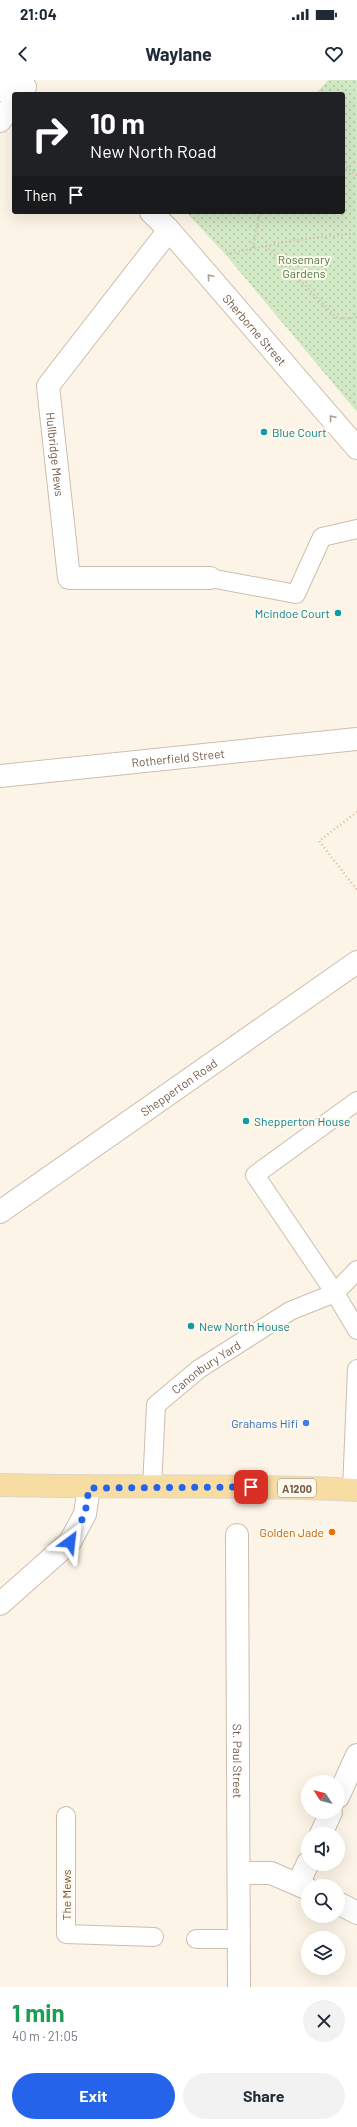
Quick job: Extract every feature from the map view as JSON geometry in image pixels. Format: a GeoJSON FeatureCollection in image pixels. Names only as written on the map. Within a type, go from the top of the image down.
{"type":"FeatureCollection","features":[{"type":"Feature","properties":{"kind":"main road","name":"A1200"},"geometry":{"type":"LineString","coordinates":[[0,1485],[89,1488],[236,1486],[354,1490]]}},
{"type":"Feature","properties":{"kind":"street"},"geometry":{"type":"LineString","coordinates":[[0,90],[24,89]]}},
{"type":"Feature","properties":{"kind":"street"},"geometry":{"type":"LineString","coordinates":[[0,121],[12,105]]}},
{"type":"Feature","properties":{"kind":"street","name":"Sherborne Street"},"geometry":{"type":"LineString","coordinates":[[153,214],[196,260],[357,448]]}},
{"type":"Feature","properties":{"kind":"street","name":"Hullbridge Mews"},"geometry":{"type":"LineString","coordinates":[[169,230],[48,386],[69,578],[210,578]]}},
{"type":"Feature","properties":{"kind":"street","name":"Rotherfield Street"},"geometry":{"type":"LineString","coordinates":[[0,776],[357,739]]}},
{"type":"Feature","properties":{"kind":"street","name":"Shepperton Road"},"geometry":{"type":"LineString","coordinates":[[0,1212],[357,962]]}},
{"type":"Feature","properties":{"kind":"street"},"geometry":{"type":"LineString","coordinates":[[0,1604],[70,1542],[85,1514],[89,1488]]}},
{"type":"Feature","properties":{"kind":"street","name":"St. Paul Street"},"geometry":{"type":"LineString","coordinates":[[237,1535],[239,1987]]}},
{"type":"Feature","properties":{"kind":"street"},"geometry":{"type":"LineString","coordinates":[[345,1782],[357,1755]]}},
{"type":"Feature","properties":{"kind":"street"},"geometry":{"type":"LineString","coordinates":[[239,1873],[271,1872],[301,1885]]}},
{"type":"Feature","properties":{"kind":"street"},"geometry":{"type":"LineString","coordinates":[[345,1907],[357,1913]]}},
{"type":"Feature","properties":{"kind":"lane"},"geometry":{"type":"LineString","coordinates":[[210,578],[296,594],[322,538],[357,528]]}},
{"type":"Feature","properties":{"kind":"lane"},"geometry":{"type":"LineString","coordinates":[[357,1101],[255,1175],[335,1292],[357,1330]]}},
{"type":"Feature","properties":{"kind":"lane"},"geometry":{"type":"LineString","coordinates":[[335,1292],[357,1270]]}},
{"type":"Feature","properties":{"kind":"lane","name":"Canonbury Yard"},"geometry":{"type":"LineString","coordinates":[[152,1487],[156,1405],[199,1369],[290,1311],[335,1292]]}},
{"type":"Feature","properties":{"kind":"lane"},"geometry":{"type":"LineString","coordinates":[[354,1490],[357,1369]]}},
{"type":"Feature","properties":{"kind":"lane","name":"The Mews"},"geometry":{"type":"LineString","coordinates":[[66,1816],[66,1934],[154,1937]]}},
{"type":"Feature","properties":{"kind":"lane"},"geometry":{"type":"LineString","coordinates":[[196,1939],[239,1939]]}},
{"type":"Feature","properties":{"kind":"path"},"geometry":{"type":"LineString","coordinates":[[345,165],[357,175]]}},
{"type":"Feature","properties":{"kind":"path"},"geometry":{"type":"LineString","coordinates":[[252,248],[260,214]]}},
{"type":"Feature","properties":{"kind":"path"},"geometry":{"type":"LineString","coordinates":[[196,260],[295,240],[357,233]]}},
{"type":"Feature","properties":{"kind":"path"},"geometry":{"type":"LineString","coordinates":[[266,246],[338,319],[354,318],[357,316]]}},
{"type":"Feature","properties":{"kind":"path"},"geometry":{"type":"LineString","coordinates":[[357,812],[319,841],[357,890]]}},
{"type":"Feature","properties":{"kind":"green space","name":"Rosemary Gardens"},"geometry":{"type":"Polygon","coordinates":[[[328,80],[357,80],[357,412],[225,254],[188,214],[345,214],[345,92],[316,92],[328,80]]]}},
{"type":"Feature","properties":{"kind":"place","name":"Blue Court"},"geometry":{"type":"Point","coordinates":[264,432]}},
{"type":"Feature","properties":{"kind":"place","name":"Mcindoe Court"},"geometry":{"type":"Point","coordinates":[338,613]}},
{"type":"Feature","properties":{"kind":"place","name":"Shepperton House"},"geometry":{"type":"Point","coordinates":[246,1121]}},
{"type":"Feature","properties":{"kind":"place","name":"New North House"},"geometry":{"type":"Point","coordinates":[191,1326]}},
{"type":"Feature","properties":{"kind":"place","name":"Grahams Hifi"},"geometry":{"type":"Point","coordinates":[306,1423]}},
{"type":"Feature","properties":{"kind":"place","name":"Golden Jade"},"geometry":{"type":"Point","coordinates":[332,1532]}},
{"type":"Feature","properties":{"kind":"route"},"geometry":{"type":"LineString","coordinates":[[70,1542],[85,1514],[89,1488],[251,1487]]}}]}
